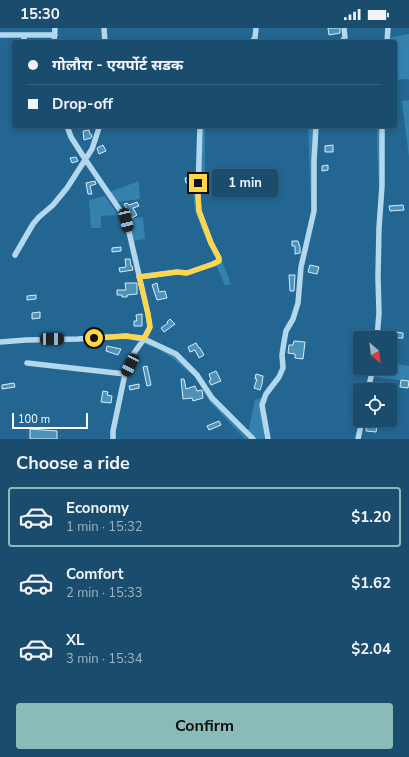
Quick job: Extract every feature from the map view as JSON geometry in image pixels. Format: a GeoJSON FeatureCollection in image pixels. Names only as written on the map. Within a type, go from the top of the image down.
{"type":"FeatureCollection","features":[{"type":"Feature","properties":{"kind":"street"},"geometry":{"type":"LineString","coordinates":[[54,40],[55,28]]}},
{"type":"Feature","properties":{"kind":"street"},"geometry":{"type":"LineString","coordinates":[[104,28],[105,40]]}},
{"type":"Feature","properties":{"kind":"street"},"geometry":{"type":"LineString","coordinates":[[253,40],[256,28]]}},
{"type":"Feature","properties":{"kind":"street"},"geometry":{"type":"LineString","coordinates":[[343,40],[345,37],[344,28]]}},
{"type":"Feature","properties":{"kind":"street"},"geometry":{"type":"LineString","coordinates":[[387,40],[388,28]]}},
{"type":"Feature","properties":{"kind":"street"},"geometry":{"type":"LineString","coordinates":[[0,35],[55,35]]}},
{"type":"Feature","properties":{"kind":"street"},"geometry":{"type":"LineString","coordinates":[[24,35],[24,40]]}},
{"type":"Feature","properties":{"kind":"street"},"geometry":{"type":"LineString","coordinates":[[68,128],[71,137],[126,220],[150,327],[134,353],[125,374],[113,431],[113,439]]}},
{"type":"Feature","properties":{"kind":"street"},"geometry":{"type":"LineString","coordinates":[[15,255],[33,224],[53,205],[67,188],[92,149],[99,128]]}},
{"type":"Feature","properties":{"kind":"street"},"geometry":{"type":"LineString","coordinates":[[139,277],[177,272],[187,273],[219,261],[199,211],[200,128]]}},
{"type":"Feature","properties":{"kind":"street"},"geometry":{"type":"LineString","coordinates":[[268,439],[262,405],[266,394],[279,377],[283,368],[282,355],[286,332],[293,319],[298,303],[301,267],[314,211],[316,128]]}},
{"type":"Feature","properties":{"kind":"street"},"geometry":{"type":"LineString","coordinates":[[377,331],[379,228],[382,186],[382,128]]}},
{"type":"Feature","properties":{"kind":"street"},"geometry":{"type":"LineString","coordinates":[[0,342],[126,336],[144,338],[176,354],[197,374],[212,398],[252,439]]}},
{"type":"Feature","properties":{"kind":"street"},"geometry":{"type":"LineString","coordinates":[[27,363],[125,374]]}},
{"type":"Feature","properties":{"kind":"street"},"geometry":{"type":"LineString","coordinates":[[358,439],[361,427]]}},
{"type":"Feature","properties":{"kind":"shaded area"},"geometry":{"type":"Polygon","coordinates":[[[409,34],[409,80],[397,80],[397,40],[390,40],[391,37],[409,34]]]}},
{"type":"Feature","properties":{"kind":"shaded area"},"geometry":{"type":"Polygon","coordinates":[[[409,100],[409,158],[402,101],[409,100]]]}},
{"type":"Feature","properties":{"kind":"shaded area"},"geometry":{"type":"Polygon","coordinates":[[[201,128],[205,128],[205,173],[201,174],[201,128]]]}},
{"type":"Feature","properties":{"kind":"shaded area"},"geometry":{"type":"Polygon","coordinates":[[[308,128],[313,128],[311,206],[308,128]]]}},
{"type":"Feature","properties":{"kind":"shaded area"},"geometry":{"type":"Polygon","coordinates":[[[377,128],[379,128],[379,191],[377,128]]]}},
{"type":"Feature","properties":{"kind":"shaded area"},"geometry":{"type":"Polygon","coordinates":[[[197,130],[196,196],[217,261],[212,263],[216,259],[195,211],[192,185],[195,184],[197,130]]]}},
{"type":"Feature","properties":{"kind":"shaded area"},"geometry":{"type":"Polygon","coordinates":[[[139,181],[140,199],[116,202],[109,192],[139,181]]]}},
{"type":"Feature","properties":{"kind":"shaded area"},"geometry":{"type":"Polygon","coordinates":[[[105,196],[118,215],[101,216],[101,228],[91,228],[89,200],[105,196]]]}},
{"type":"Feature","properties":{"kind":"shaded area"},"geometry":{"type":"Polygon","coordinates":[[[143,217],[145,239],[133,241],[128,219],[143,217]]]}},
{"type":"Feature","properties":{"kind":"shaded area"},"geometry":{"type":"Polygon","coordinates":[[[222,261],[231,284],[225,286],[216,264],[222,261]]]}},
{"type":"Feature","properties":{"kind":"shaded area"},"geometry":{"type":"Polygon","coordinates":[[[144,342],[159,347],[174,356],[196,376],[223,413],[248,439],[245,439],[210,402],[195,377],[172,358],[158,349],[142,343],[144,342]]]}},
{"type":"Feature","properties":{"kind":"shaded area"},"geometry":{"type":"Polygon","coordinates":[[[397,364],[409,366],[409,381],[374,377],[374,375],[397,375],[397,364]]]}},
{"type":"Feature","properties":{"kind":"shaded area"},"geometry":{"type":"Polygon","coordinates":[[[261,398],[261,413],[265,439],[255,439],[244,429],[249,429],[255,400],[261,398]]]}},
{"type":"Feature","properties":{"kind":"building"},"geometry":{"type":"Polygon","coordinates":[[[328,28],[340,28],[340,33],[329,35],[328,28]]]}},
{"type":"Feature","properties":{"kind":"building"},"geometry":{"type":"Polygon","coordinates":[[[89,130],[92,136],[91,138],[84,140],[83,131],[89,130]]]}},
{"type":"Feature","properties":{"kind":"building"},"geometry":{"type":"Polygon","coordinates":[[[103,145],[106,151],[99,154],[97,148],[103,145]]]}},
{"type":"Feature","properties":{"kind":"building"},"geometry":{"type":"Polygon","coordinates":[[[333,145],[333,152],[325,152],[325,146],[333,145]]]}},
{"type":"Feature","properties":{"kind":"building"},"geometry":{"type":"Polygon","coordinates":[[[76,157],[78,161],[72,163],[70,158],[76,157]]]}},
{"type":"Feature","properties":{"kind":"building"},"geometry":{"type":"Polygon","coordinates":[[[328,165],[328,170],[322,171],[322,166],[328,165]]]}},
{"type":"Feature","properties":{"kind":"building"},"geometry":{"type":"Polygon","coordinates":[[[192,177],[192,183],[186,183],[185,178],[192,177]]]}},
{"type":"Feature","properties":{"kind":"building"},"geometry":{"type":"Polygon","coordinates":[[[95,181],[96,184],[90,186],[92,194],[88,194],[86,183],[95,181]]]}},
{"type":"Feature","properties":{"kind":"building"},"geometry":{"type":"Polygon","coordinates":[[[137,202],[139,206],[133,208],[137,215],[132,218],[124,204],[127,203],[129,205],[137,202]]]}},
{"type":"Feature","properties":{"kind":"building"},"geometry":{"type":"Polygon","coordinates":[[[403,205],[404,210],[390,211],[389,206],[403,205]]]}},
{"type":"Feature","properties":{"kind":"building"},"geometry":{"type":"Polygon","coordinates":[[[292,241],[298,241],[300,253],[295,254],[295,246],[292,246],[292,241]]]}},
{"type":"Feature","properties":{"kind":"building"},"geometry":{"type":"Polygon","coordinates":[[[121,247],[121,251],[112,252],[112,248],[121,247]]]}},
{"type":"Feature","properties":{"kind":"building"},"geometry":{"type":"Polygon","coordinates":[[[125,259],[130,259],[133,270],[120,272],[119,268],[126,267],[125,259]]]}},
{"type":"Feature","properties":{"kind":"building"},"geometry":{"type":"Polygon","coordinates":[[[310,265],[319,267],[317,274],[308,272],[310,265]]]}},
{"type":"Feature","properties":{"kind":"building"},"geometry":{"type":"Polygon","coordinates":[[[289,275],[295,275],[294,291],[290,291],[289,275]]]}},
{"type":"Feature","properties":{"kind":"building"},"geometry":{"type":"Polygon","coordinates":[[[125,283],[137,283],[137,294],[127,295],[127,297],[117,295],[117,290],[126,290],[125,283]]]}},
{"type":"Feature","properties":{"kind":"building"},"geometry":{"type":"Polygon","coordinates":[[[157,283],[159,292],[165,291],[167,298],[157,300],[152,285],[157,283]]]}},
{"type":"Feature","properties":{"kind":"building"},"geometry":{"type":"Polygon","coordinates":[[[36,295],[36,299],[27,300],[27,296],[36,295]]]}},
{"type":"Feature","properties":{"kind":"building"},"geometry":{"type":"Polygon","coordinates":[[[40,312],[40,318],[32,319],[32,313],[40,312]]]}},
{"type":"Feature","properties":{"kind":"building"},"geometry":{"type":"Polygon","coordinates":[[[142,314],[142,326],[134,326],[134,321],[137,321],[136,315],[142,314]]]}},
{"type":"Feature","properties":{"kind":"building"},"geometry":{"type":"Polygon","coordinates":[[[170,319],[175,324],[164,332],[161,328],[168,323],[167,322],[170,319]]]}},
{"type":"Feature","properties":{"kind":"building"},"geometry":{"type":"Polygon","coordinates":[[[397,332],[403,333],[403,338],[397,338],[397,332]]]}},
{"type":"Feature","properties":{"kind":"building"},"geometry":{"type":"Polygon","coordinates":[[[294,341],[305,342],[303,359],[295,358],[295,354],[288,353],[289,345],[293,345],[294,341]]]}},
{"type":"Feature","properties":{"kind":"building"},"geometry":{"type":"Polygon","coordinates":[[[196,343],[204,355],[199,358],[195,350],[190,352],[188,347],[196,343]]]}},
{"type":"Feature","properties":{"kind":"building"},"geometry":{"type":"Polygon","coordinates":[[[107,346],[121,349],[118,355],[106,351],[107,346]]]}},
{"type":"Feature","properties":{"kind":"building"},"geometry":{"type":"Polygon","coordinates":[[[147,366],[151,385],[147,386],[143,367],[147,366]]]}},
{"type":"Feature","properties":{"kind":"building"},"geometry":{"type":"Polygon","coordinates":[[[216,371],[221,381],[211,385],[209,381],[211,380],[209,374],[216,371]]]}},
{"type":"Feature","properties":{"kind":"building"},"geometry":{"type":"Polygon","coordinates":[[[256,374],[263,376],[260,390],[254,388],[257,379],[255,379],[256,374]]]}},
{"type":"Feature","properties":{"kind":"building"},"geometry":{"type":"Polygon","coordinates":[[[181,379],[184,379],[186,389],[195,386],[197,391],[202,390],[203,398],[193,401],[192,398],[183,399],[181,379]]]}},
{"type":"Feature","properties":{"kind":"building"},"geometry":{"type":"Polygon","coordinates":[[[401,380],[409,381],[408,388],[400,387],[401,380]]]}},
{"type":"Feature","properties":{"kind":"building"},"geometry":{"type":"Polygon","coordinates":[[[14,383],[15,387],[2,389],[2,385],[14,383]]]}},
{"type":"Feature","properties":{"kind":"building"},"geometry":{"type":"Polygon","coordinates":[[[139,384],[139,388],[130,390],[129,386],[139,384]]]}},
{"type":"Feature","properties":{"kind":"building"},"geometry":{"type":"Polygon","coordinates":[[[103,391],[108,392],[107,395],[112,396],[111,403],[101,402],[103,391]]]}},
{"type":"Feature","properties":{"kind":"building"},"geometry":{"type":"Polygon","coordinates":[[[219,421],[221,425],[209,430],[207,426],[219,421]]]}},
{"type":"Feature","properties":{"kind":"building"},"geometry":{"type":"Polygon","coordinates":[[[366,427],[377,427],[376,432],[366,431],[366,427]]]}},
{"type":"Feature","properties":{"kind":"building"},"geometry":{"type":"Polygon","coordinates":[[[30,429],[57,431],[57,439],[30,439],[30,429]]]}},
{"type":"Feature","properties":{"kind":"route"},"geometry":{"type":"LineString","coordinates":[[94,338],[126,336],[144,338],[150,327],[139,277],[177,272],[187,273],[219,261],[199,211],[198,183]]}}]}
